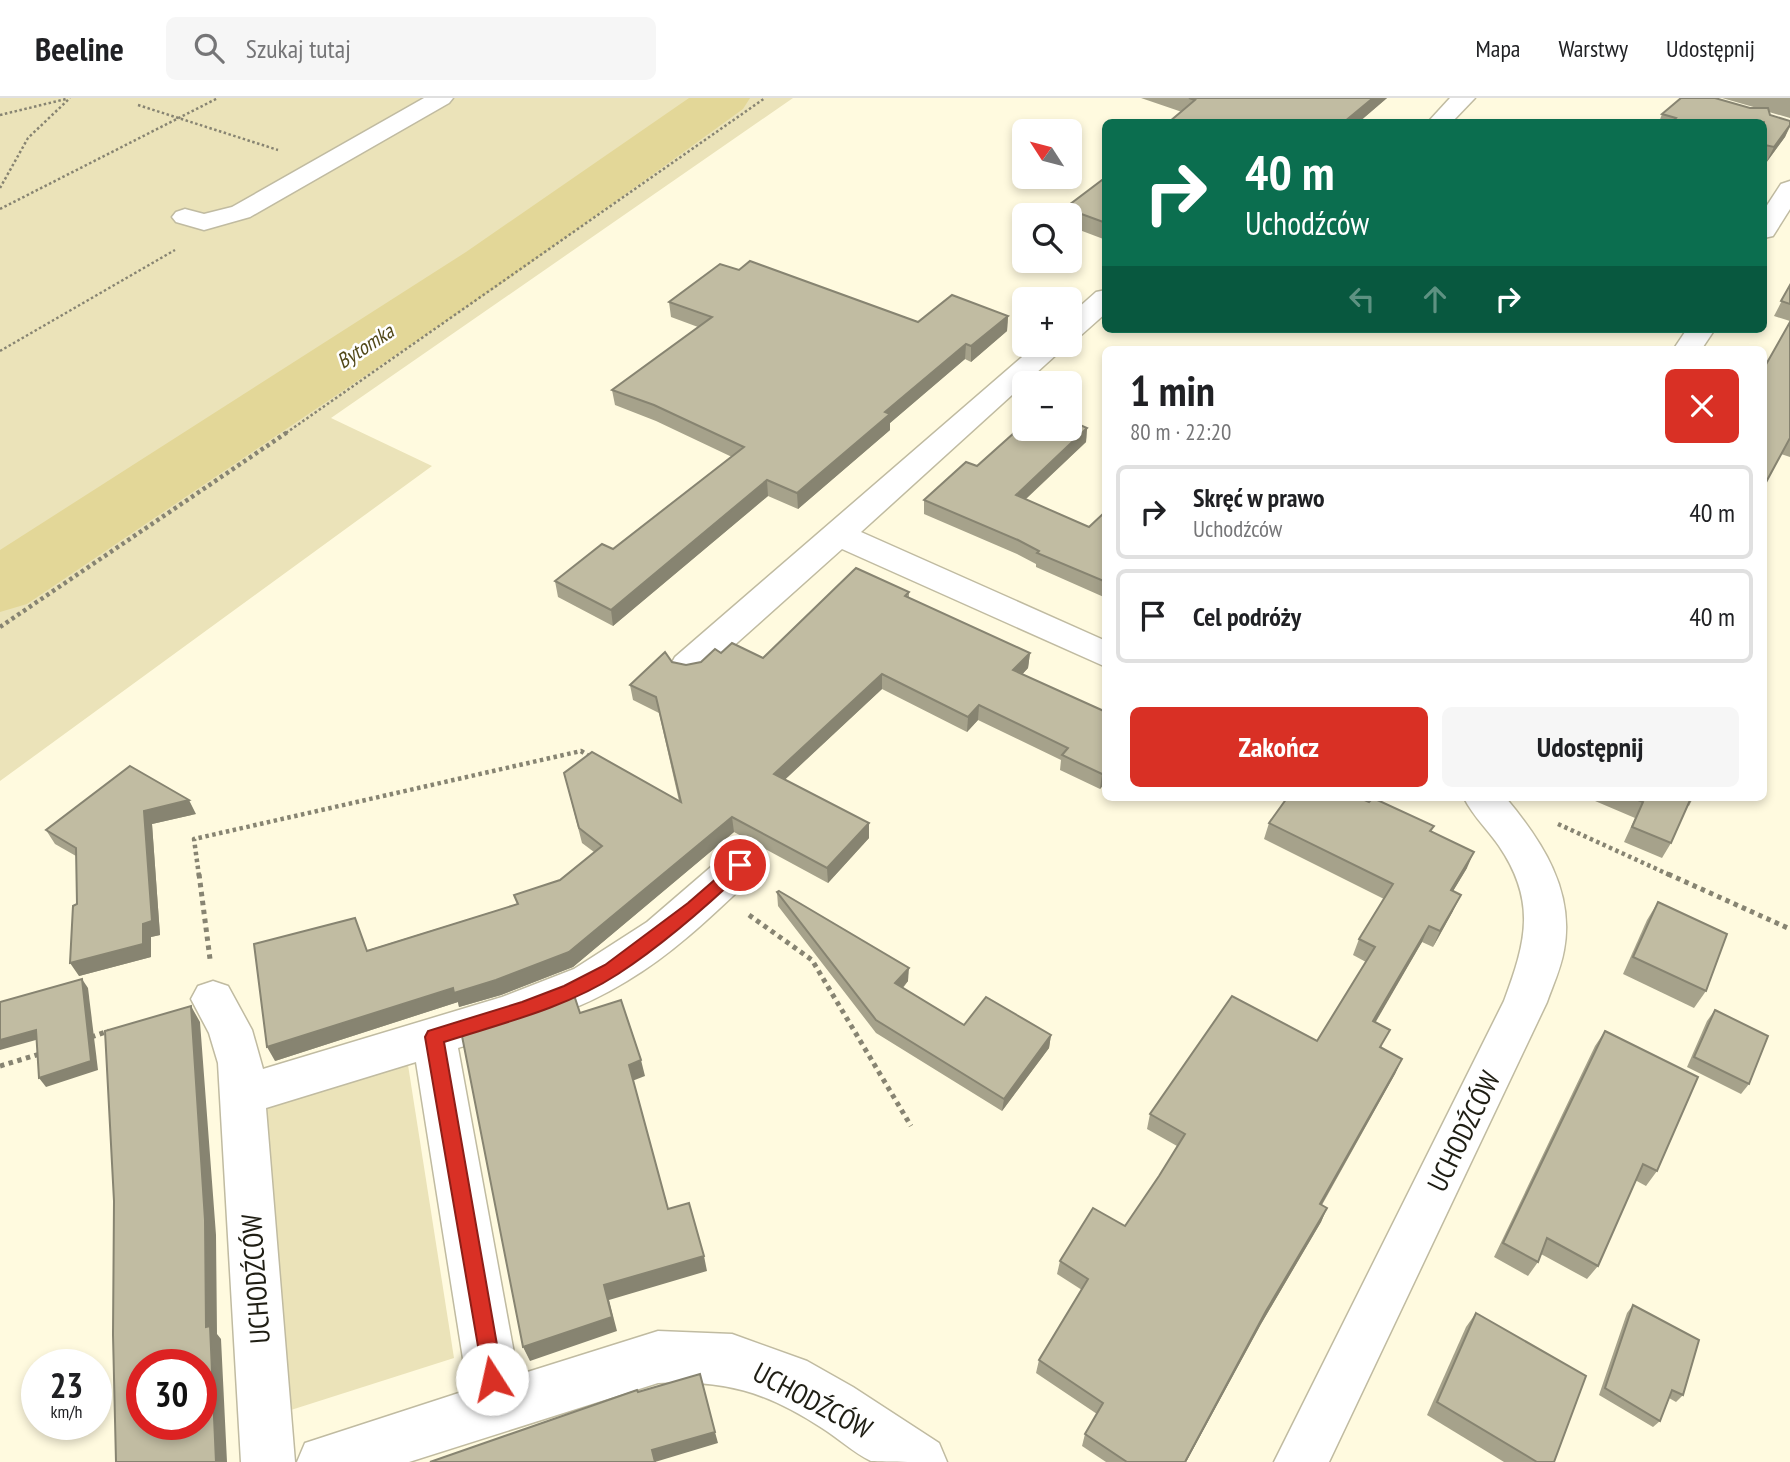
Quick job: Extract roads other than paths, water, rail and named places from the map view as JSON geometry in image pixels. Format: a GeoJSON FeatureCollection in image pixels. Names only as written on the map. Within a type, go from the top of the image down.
{"type":"FeatureCollection","features":[{"type":"Feature","properties":{"kind":"street"},"geometry":{"type":"LineString","coordinates":[[185,216],[204,222],[230,217],[441,98]]}},
{"type":"Feature","properties":{"kind":"street"},"geometry":{"type":"LineString","coordinates":[[1441,119],[1463,98]]}},
{"type":"Feature","properties":{"kind":"street"},"geometry":{"type":"LineString","coordinates":[[1767,225],[1790,189]]}},
{"type":"Feature","properties":{"kind":"street"},"geometry":{"type":"LineString","coordinates":[[1082,319],[1102,302]]}},
{"type":"Feature","properties":{"kind":"street"},"geometry":{"type":"LineString","coordinates":[[688,666],[1039,357]]}},
{"type":"Feature","properties":{"kind":"street"},"geometry":{"type":"LineString","coordinates":[[837,534],[1102,653]]}},
{"type":"Feature","properties":{"kind":"street","name":"UCHODŹCÓW"},"geometry":{"type":"LineString","coordinates":[[1301,1462],[1525,1002],[1543,949],[1545,909],[1537,876],[1522,844],[1486,801]]}},
{"type":"Feature","properties":{"kind":"street"},"geometry":{"type":"LineString","coordinates":[[242,1095],[525,1009],[570,991],[611,970],[694,908],[740,865]]}},
{"type":"Feature","properties":{"kind":"street","name":"UCHODŹCÓW"},"geometry":{"type":"LineString","coordinates":[[213,999],[230,1030],[240,1063],[268,1462]]}},
{"type":"Feature","properties":{"kind":"street"},"geometry":{"type":"LineString","coordinates":[[434,1037],[497,1406]]}},
{"type":"Feature","properties":{"kind":"street","name":"UCHODŹCÓW"},"geometry":{"type":"LineString","coordinates":[[324,1462],[658,1357],[703,1356],[744,1363],[793,1384],[837,1407],[920,1462]]}},
{"type":"Feature","properties":{"kind":"waterway","name":"Bytomka"},"geometry":{"type":"LineString","coordinates":[[0,586],[488,265],[724,98]]}}]}
